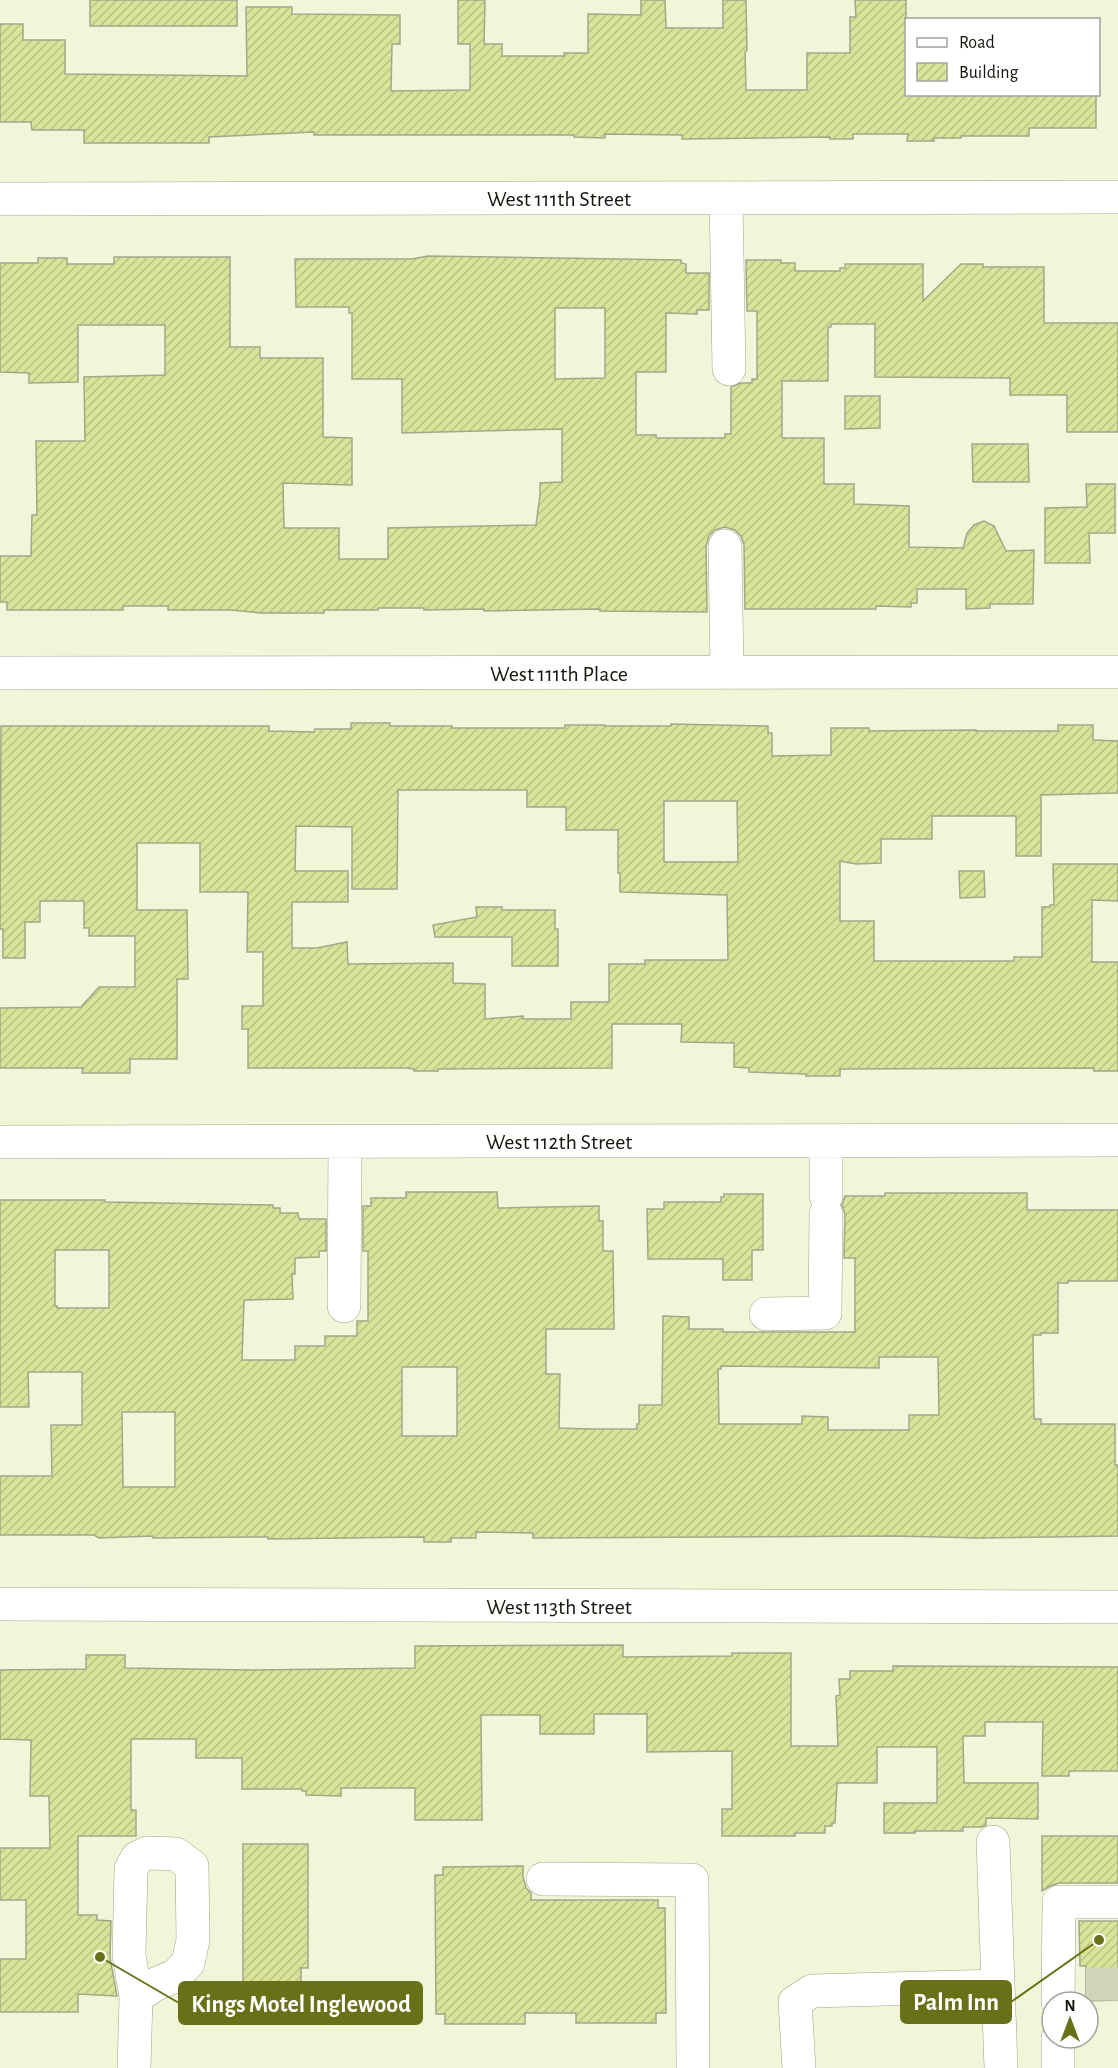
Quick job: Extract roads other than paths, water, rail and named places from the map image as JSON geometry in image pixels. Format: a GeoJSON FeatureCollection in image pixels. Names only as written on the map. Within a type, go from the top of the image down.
{"type":"FeatureCollection","features":[{"type":"Feature","properties":{"kind":"street","name":"West 111th Street"},"geometry":{"type":"LineString","coordinates":[[0,199],[1118,197]]}},
{"type":"Feature","properties":{"kind":"street"},"geometry":{"type":"LineString","coordinates":[[726,198],[729,369]]}},
{"type":"Feature","properties":{"kind":"street"},"geometry":{"type":"LineString","coordinates":[[725,546],[728,672]]}},
{"type":"Feature","properties":{"kind":"street","name":"West 111th Place"},"geometry":{"type":"LineString","coordinates":[[0,673],[1118,672]]}},
{"type":"Feature","properties":{"kind":"street","name":"West 112th Street"},"geometry":{"type":"LineString","coordinates":[[0,1142],[1118,1140]]}},
{"type":"Feature","properties":{"kind":"street"},"geometry":{"type":"LineString","coordinates":[[766,1314],[825,1313],[826,1141]]}},
{"type":"Feature","properties":{"kind":"street"},"geometry":{"type":"LineString","coordinates":[[344,1306],[345,1142]]}},
{"type":"Feature","properties":{"kind":"street","name":"West 113th Street"},"geometry":{"type":"LineString","coordinates":[[0,1604],[1118,1607]]}},
{"type":"Feature","properties":{"kind":"street"},"geometry":{"type":"LineString","coordinates":[[993,1842],[1001,2068]]}},
{"type":"Feature","properties":{"kind":"street"},"geometry":{"type":"LineString","coordinates":[[543,1879],[692,1880],[693,2068]]}},
{"type":"Feature","properties":{"kind":"street"},"geometry":{"type":"LineString","coordinates":[[1068,1990],[1059,1902],[1118,1902]]}},
{"type":"Feature","properties":{"kind":"street"},"geometry":{"type":"LineString","coordinates":[[799,2068],[795,2002],[812,1991],[998,1986]]}},
{"type":"Feature","properties":{"kind":"street"},"geometry":{"type":"LineString","coordinates":[[134,2068],[136,1997]]}},
{"type":"Feature","properties":{"kind":"street"},"geometry":{"type":"LineString","coordinates":[[1058,2050],[1058,2068]]}},
{"type":"Feature","properties":{"kind":"tunnel"},"geometry":{"type":"LineString","coordinates":[[1086,1984],[1118,1984]]}},
{"type":"Feature","properties":{"kind":"place","name":"Palm Inn"},"geometry":{"type":"Point","coordinates":[1099,1940]}},
{"type":"Feature","properties":{"kind":"place","name":"Kings Motel Inglewood"},"geometry":{"type":"Point","coordinates":[100,1957]}}]}
